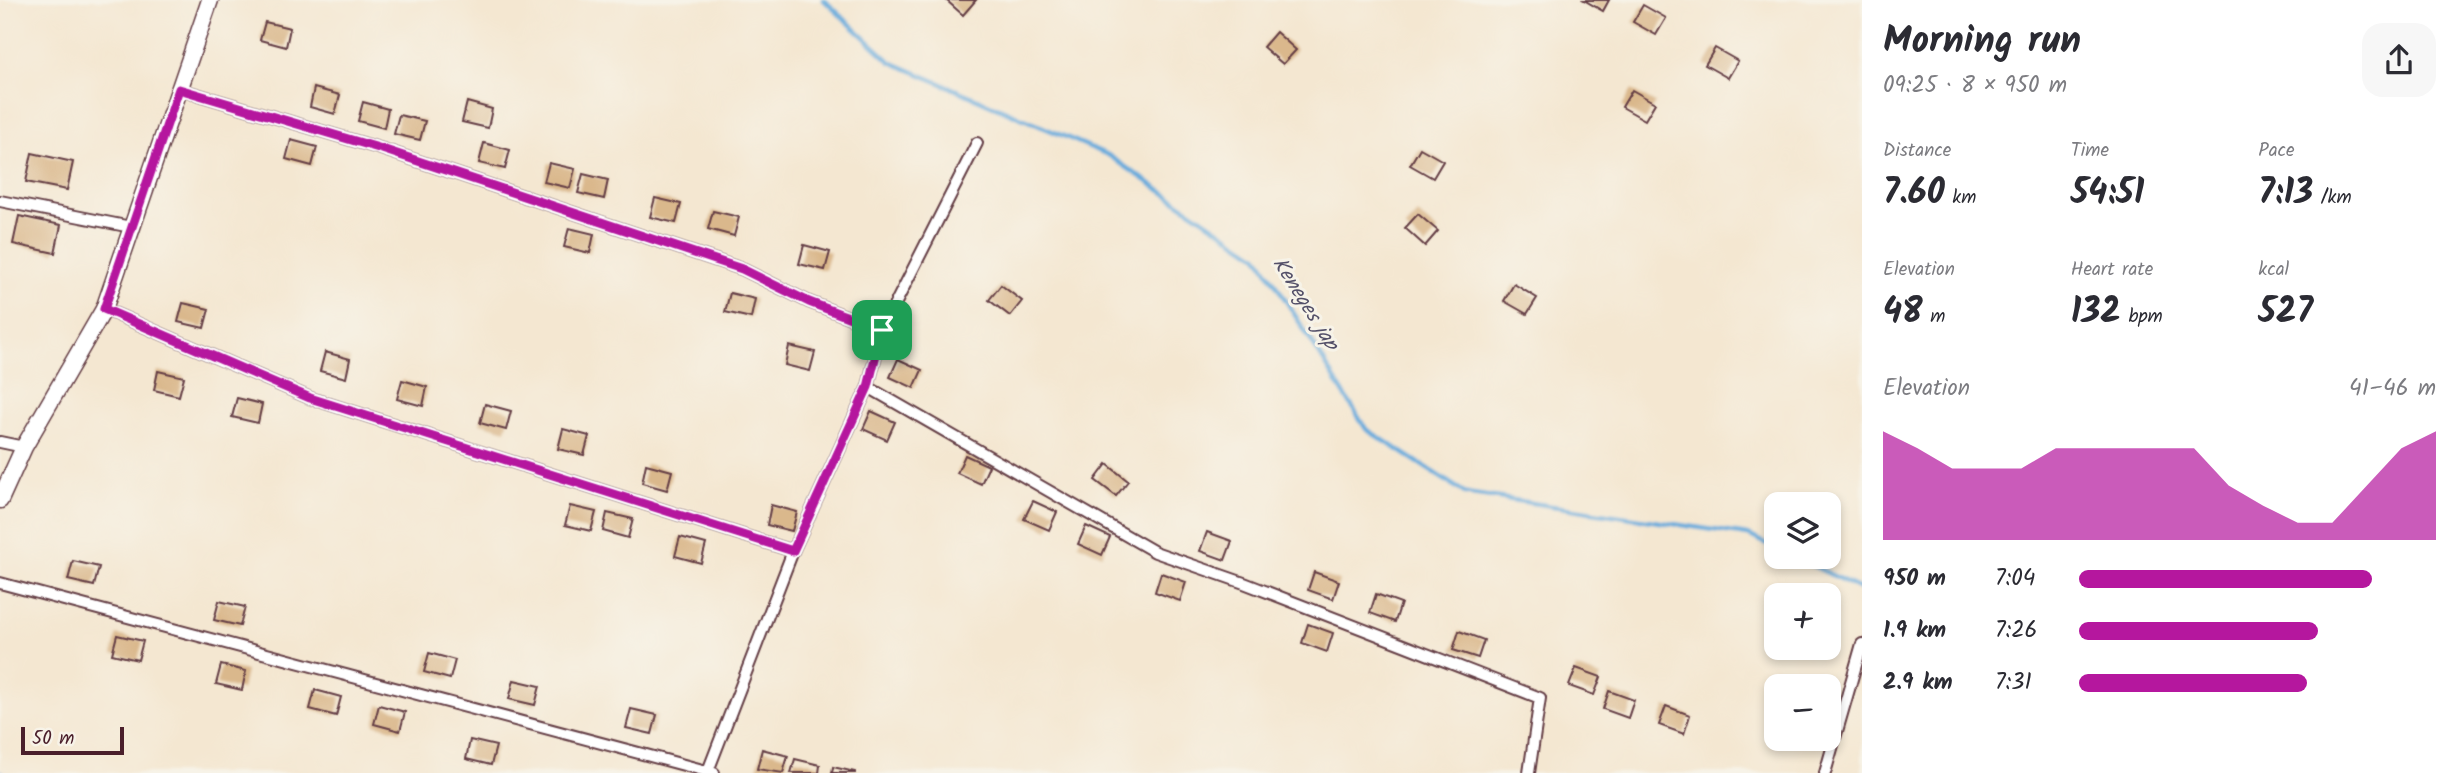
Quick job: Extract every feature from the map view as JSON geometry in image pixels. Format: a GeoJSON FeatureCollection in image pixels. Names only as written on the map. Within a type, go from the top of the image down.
{"type":"FeatureCollection","features":[{"type":"Feature","properties":{"kind":"street"},"geometry":{"type":"LineString","coordinates":[[0,500],[24,447],[104,309],[210,0]]}},
{"type":"Feature","properties":{"kind":"street"},"geometry":{"type":"LineString","coordinates":[[179,89],[382,149],[729,264],[809,302],[882,330]]}},
{"type":"Feature","properties":{"kind":"street"},"geometry":{"type":"LineString","coordinates":[[0,583],[711,772],[793,551],[868,387],[882,330],[977,143]]}},
{"type":"Feature","properties":{"kind":"street"},"geometry":{"type":"LineString","coordinates":[[0,201],[131,227]]}},
{"type":"Feature","properties":{"kind":"street"},"geometry":{"type":"LineString","coordinates":[[104,309],[310,398],[793,551]]}},
{"type":"Feature","properties":{"kind":"street"},"geometry":{"type":"LineString","coordinates":[[868,387],[1155,552],[1244,583],[1540,698],[1529,773]]}},
{"type":"Feature","properties":{"kind":"street"},"geometry":{"type":"LineString","coordinates":[[0,442],[24,447]]}},
{"type":"Feature","properties":{"kind":"street"},"geometry":{"type":"LineString","coordinates":[[1825,773],[1862,644]]}},
{"type":"Feature","properties":{"kind":"building"},"geometry":{"type":"Polygon","coordinates":[[[946,0],[976,0],[963,15],[946,0]]]}},
{"type":"Feature","properties":{"kind":"building"},"geometry":{"type":"Polygon","coordinates":[[[1584,0],[1609,0],[1603,11],[1584,0]]]}},
{"type":"Feature","properties":{"kind":"building"},"geometry":{"type":"Polygon","coordinates":[[[1643,5],[1666,18],[1656,35],[1633,22],[1643,5]]]}},
{"type":"Feature","properties":{"kind":"building"},"geometry":{"type":"Polygon","coordinates":[[[265,22],[290,28],[286,47],[260,40],[265,22]]]}},
{"type":"Feature","properties":{"kind":"building"},"geometry":{"type":"Polygon","coordinates":[[[1276,32],[1296,50],[1283,64],[1263,47],[1276,32]]]}},
{"type":"Feature","properties":{"kind":"building"},"geometry":{"type":"Polygon","coordinates":[[[1715,48],[1738,61],[1728,78],[1705,65],[1715,48]]]}},
{"type":"Feature","properties":{"kind":"building"},"geometry":{"type":"Polygon","coordinates":[[[314,88],[340,95],[335,114],[310,107],[314,88]]]}},
{"type":"Feature","properties":{"kind":"building"},"geometry":{"type":"Polygon","coordinates":[[[1632,90],[1655,103],[1645,120],[1622,107],[1632,90]]]}},
{"type":"Feature","properties":{"kind":"building"},"geometry":{"type":"Polygon","coordinates":[[[363,102],[388,109],[384,128],[358,121],[363,102]]]}},
{"type":"Feature","properties":{"kind":"building"},"geometry":{"type":"Polygon","coordinates":[[[467,102],[492,109],[488,128],[462,122],[467,102]]]}},
{"type":"Feature","properties":{"kind":"building"},"geometry":{"type":"Polygon","coordinates":[[[399,115],[425,121],[420,140],[394,134],[399,115]]]}},
{"type":"Feature","properties":{"kind":"building"},"geometry":{"type":"Polygon","coordinates":[[[291,140],[317,147],[312,166],[286,159],[291,140]]]}},
{"type":"Feature","properties":{"kind":"building"},"geometry":{"type":"Polygon","coordinates":[[[484,143],[510,150],[505,169],[479,163],[484,143]]]}},
{"type":"Feature","properties":{"kind":"building"},"geometry":{"type":"Polygon","coordinates":[[[1420,148],[1443,161],[1433,178],[1410,165],[1420,148]]]}},
{"type":"Feature","properties":{"kind":"building"},"geometry":{"type":"Polygon","coordinates":[[[32,153],[73,162],[67,190],[26,182],[32,153]]]}},
{"type":"Feature","properties":{"kind":"building"},"geometry":{"type":"Polygon","coordinates":[[[549,163],[575,169],[570,188],[544,182],[549,163]]]}},
{"type":"Feature","properties":{"kind":"building"},"geometry":{"type":"Polygon","coordinates":[[[583,174],[608,180],[604,199],[578,193],[583,174]]]}},
{"type":"Feature","properties":{"kind":"building"},"geometry":{"type":"Polygon","coordinates":[[[655,198],[681,204],[676,223],[650,217],[655,198]]]}},
{"type":"Feature","properties":{"kind":"building"},"geometry":{"type":"Polygon","coordinates":[[[713,211],[739,217],[734,236],[708,229],[713,211]]]}},
{"type":"Feature","properties":{"kind":"building"},"geometry":{"type":"Polygon","coordinates":[[[1418,214],[1438,231],[1425,246],[1405,228],[1418,214]]]}},
{"type":"Feature","properties":{"kind":"building"},"geometry":{"type":"Polygon","coordinates":[[[19,216],[61,225],[55,253],[13,244],[19,216]]]}},
{"type":"Feature","properties":{"kind":"building"},"geometry":{"type":"Polygon","coordinates":[[[569,228],[594,234],[590,253],[564,247],[569,228]]]}},
{"type":"Feature","properties":{"kind":"building"},"geometry":{"type":"Polygon","coordinates":[[[804,245],[830,252],[825,270],[799,264],[804,245]]]}},
{"type":"Feature","properties":{"kind":"building"},"geometry":{"type":"Polygon","coordinates":[[[1514,284],[1537,298],[1527,314],[1504,301],[1514,284]]]}},
{"type":"Feature","properties":{"kind":"building"},"geometry":{"type":"Polygon","coordinates":[[[1001,285],[1022,301],[1010,316],[989,300],[1001,285]]]}},
{"type":"Feature","properties":{"kind":"building"},"geometry":{"type":"Polygon","coordinates":[[[730,293],[755,299],[751,318],[725,312],[730,293]]]}},
{"type":"Feature","properties":{"kind":"building"},"geometry":{"type":"Polygon","coordinates":[[[183,303],[209,309],[204,328],[178,322],[183,303]]]}},
{"type":"Feature","properties":{"kind":"building"},"geometry":{"type":"Polygon","coordinates":[[[789,346],[815,352],[810,371],[785,365],[789,346]]]}},
{"type":"Feature","properties":{"kind":"building"},"geometry":{"type":"Polygon","coordinates":[[[325,352],[350,359],[346,378],[320,371],[325,352]]]}},
{"type":"Feature","properties":{"kind":"building"},"geometry":{"type":"Polygon","coordinates":[[[898,359],[922,370],[914,388],[890,377],[898,359]]]}},
{"type":"Feature","properties":{"kind":"building"},"geometry":{"type":"Polygon","coordinates":[[[158,371],[184,377],[179,396],[154,390],[158,371]]]}},
{"type":"Feature","properties":{"kind":"building"},"geometry":{"type":"Polygon","coordinates":[[[402,380],[427,387],[423,406],[397,399],[402,380]]]}},
{"type":"Feature","properties":{"kind":"building"},"geometry":{"type":"Polygon","coordinates":[[[237,398],[262,404],[258,423],[232,417],[237,398]]]}},
{"type":"Feature","properties":{"kind":"building"},"geometry":{"type":"Polygon","coordinates":[[[485,404],[511,411],[506,430],[480,423],[485,404]]]}},
{"type":"Feature","properties":{"kind":"building"},"geometry":{"type":"Polygon","coordinates":[[[871,411],[895,422],[887,440],[863,429],[871,411]]]}},
{"type":"Feature","properties":{"kind":"building"},"geometry":{"type":"Polygon","coordinates":[[[563,429],[589,436],[584,455],[558,449],[563,429]]]}},
{"type":"Feature","properties":{"kind":"building"},"geometry":{"type":"Polygon","coordinates":[[[965,455],[989,466],[981,484],[957,473],[965,455]]]}},
{"type":"Feature","properties":{"kind":"building"},"geometry":{"type":"Polygon","coordinates":[[[646,464],[672,471],[667,490],[642,483],[646,464]]]}},
{"type":"Feature","properties":{"kind":"building"},"geometry":{"type":"Polygon","coordinates":[[[1107,464],[1128,481],[1116,496],[1095,480],[1107,464]]]}},
{"type":"Feature","properties":{"kind":"building"},"geometry":{"type":"Polygon","coordinates":[[[1033,501],[1057,512],[1049,530],[1024,519],[1033,501]]]}},
{"type":"Feature","properties":{"kind":"building"},"geometry":{"type":"Polygon","coordinates":[[[771,505],[797,512],[792,531],[767,525],[771,505]]]}},
{"type":"Feature","properties":{"kind":"building"},"geometry":{"type":"Polygon","coordinates":[[[570,506],[596,512],[591,531],[565,525],[570,506]]]}},
{"type":"Feature","properties":{"kind":"building"},"geometry":{"type":"Polygon","coordinates":[[[607,513],[633,519],[628,538],[603,531],[607,513]]]}},
{"type":"Feature","properties":{"kind":"building"},"geometry":{"type":"Polygon","coordinates":[[[1086,526],[1110,537],[1102,555],[1078,544],[1086,526]]]}},
{"type":"Feature","properties":{"kind":"building"},"geometry":{"type":"Polygon","coordinates":[[[1207,532],[1232,541],[1225,560],[1200,551],[1207,532]]]}},
{"type":"Feature","properties":{"kind":"building"},"geometry":{"type":"Polygon","coordinates":[[[680,537],[706,544],[701,563],[675,556],[680,537]]]}},
{"type":"Feature","properties":{"kind":"building"},"geometry":{"type":"Polygon","coordinates":[[[73,561],[99,567],[94,586],[68,580],[73,561]]]}},
{"type":"Feature","properties":{"kind":"building"},"geometry":{"type":"Polygon","coordinates":[[[1314,572],[1339,581],[1333,599],[1308,590],[1314,572]]]}},
{"type":"Feature","properties":{"kind":"building"},"geometry":{"type":"Polygon","coordinates":[[[1161,573],[1186,582],[1180,601],[1155,592],[1161,573]]]}},
{"type":"Feature","properties":{"kind":"building"},"geometry":{"type":"Polygon","coordinates":[[[1376,594],[1401,603],[1395,622],[1370,613],[1376,594]]]}},
{"type":"Feature","properties":{"kind":"building"},"geometry":{"type":"Polygon","coordinates":[[[219,601],[245,607],[240,626],[214,620],[219,601]]]}},
{"type":"Feature","properties":{"kind":"building"},"geometry":{"type":"Polygon","coordinates":[[[1308,624],[1333,633],[1327,652],[1302,643],[1308,624]]]}},
{"type":"Feature","properties":{"kind":"building"},"geometry":{"type":"Polygon","coordinates":[[[1459,631],[1484,640],[1478,658],[1453,650],[1459,631]]]}},
{"type":"Feature","properties":{"kind":"building"},"geometry":{"type":"Polygon","coordinates":[[[117,635],[143,641],[138,660],[112,654],[117,635]]]}},
{"type":"Feature","properties":{"kind":"building"},"geometry":{"type":"Polygon","coordinates":[[[429,653],[455,660],[450,679],[424,672],[429,653]]]}},
{"type":"Feature","properties":{"kind":"building"},"geometry":{"type":"Polygon","coordinates":[[[221,665],[246,671],[242,690],[216,684],[221,665]]]}},
{"type":"Feature","properties":{"kind":"building"},"geometry":{"type":"Polygon","coordinates":[[[1576,668],[1601,677],[1594,695],[1569,686],[1576,668]]]}},
{"type":"Feature","properties":{"kind":"building"},"geometry":{"type":"Polygon","coordinates":[[[514,680],[540,686],[535,705],[509,699],[514,680]]]}},
{"type":"Feature","properties":{"kind":"building"},"geometry":{"type":"Polygon","coordinates":[[[315,690],[341,697],[336,716],[310,709],[315,690]]]}},
{"type":"Feature","properties":{"kind":"building"},"geometry":{"type":"Polygon","coordinates":[[[1609,691],[1634,700],[1628,718],[1603,709],[1609,691]]]}},
{"type":"Feature","properties":{"kind":"building"},"geometry":{"type":"Polygon","coordinates":[[[379,705],[405,712],[400,731],[374,724],[379,705]]]}},
{"type":"Feature","properties":{"kind":"building"},"geometry":{"type":"Polygon","coordinates":[[[1666,706],[1690,715],[1684,734],[1659,725],[1666,706]]]}},
{"type":"Feature","properties":{"kind":"building"},"geometry":{"type":"Polygon","coordinates":[[[631,709],[657,715],[652,734],[626,728],[631,709]]]}},
{"type":"Feature","properties":{"kind":"building"},"geometry":{"type":"Polygon","coordinates":[[[470,740],[496,746],[491,765],[466,759],[470,740]]]}},
{"type":"Feature","properties":{"kind":"building"},"geometry":{"type":"Polygon","coordinates":[[[762,749],[788,756],[783,773],[757,769],[762,749]]]}},
{"type":"Feature","properties":{"kind":"building"},"geometry":{"type":"Polygon","coordinates":[[[795,759],[820,765],[819,773],[791,773],[795,759]]]}},
{"type":"Feature","properties":{"kind":"building"},"geometry":{"type":"Polygon","coordinates":[[[833,767],[855,772],[855,773],[832,773],[833,767]]]}},
{"type":"Feature","properties":{"kind":"waterway","name":"Keneges jap"},"geometry":{"type":"LineString","coordinates":[[824,0],[891,62],[1108,155],[1258,256],[1366,429],[1465,493],[1748,535],[1764,542]]}},
{"type":"Feature","properties":{"kind":"waterway","name":"Keneges jap"},"geometry":{"type":"LineString","coordinates":[[1819,569],[1862,590]]}},
{"type":"Feature","properties":{"kind":"route"},"geometry":{"type":"LineString","coordinates":[[179,89],[382,149],[742,269],[809,302],[882,330],[868,387],[793,551],[310,398],[104,309],[179,89]]}}]}
